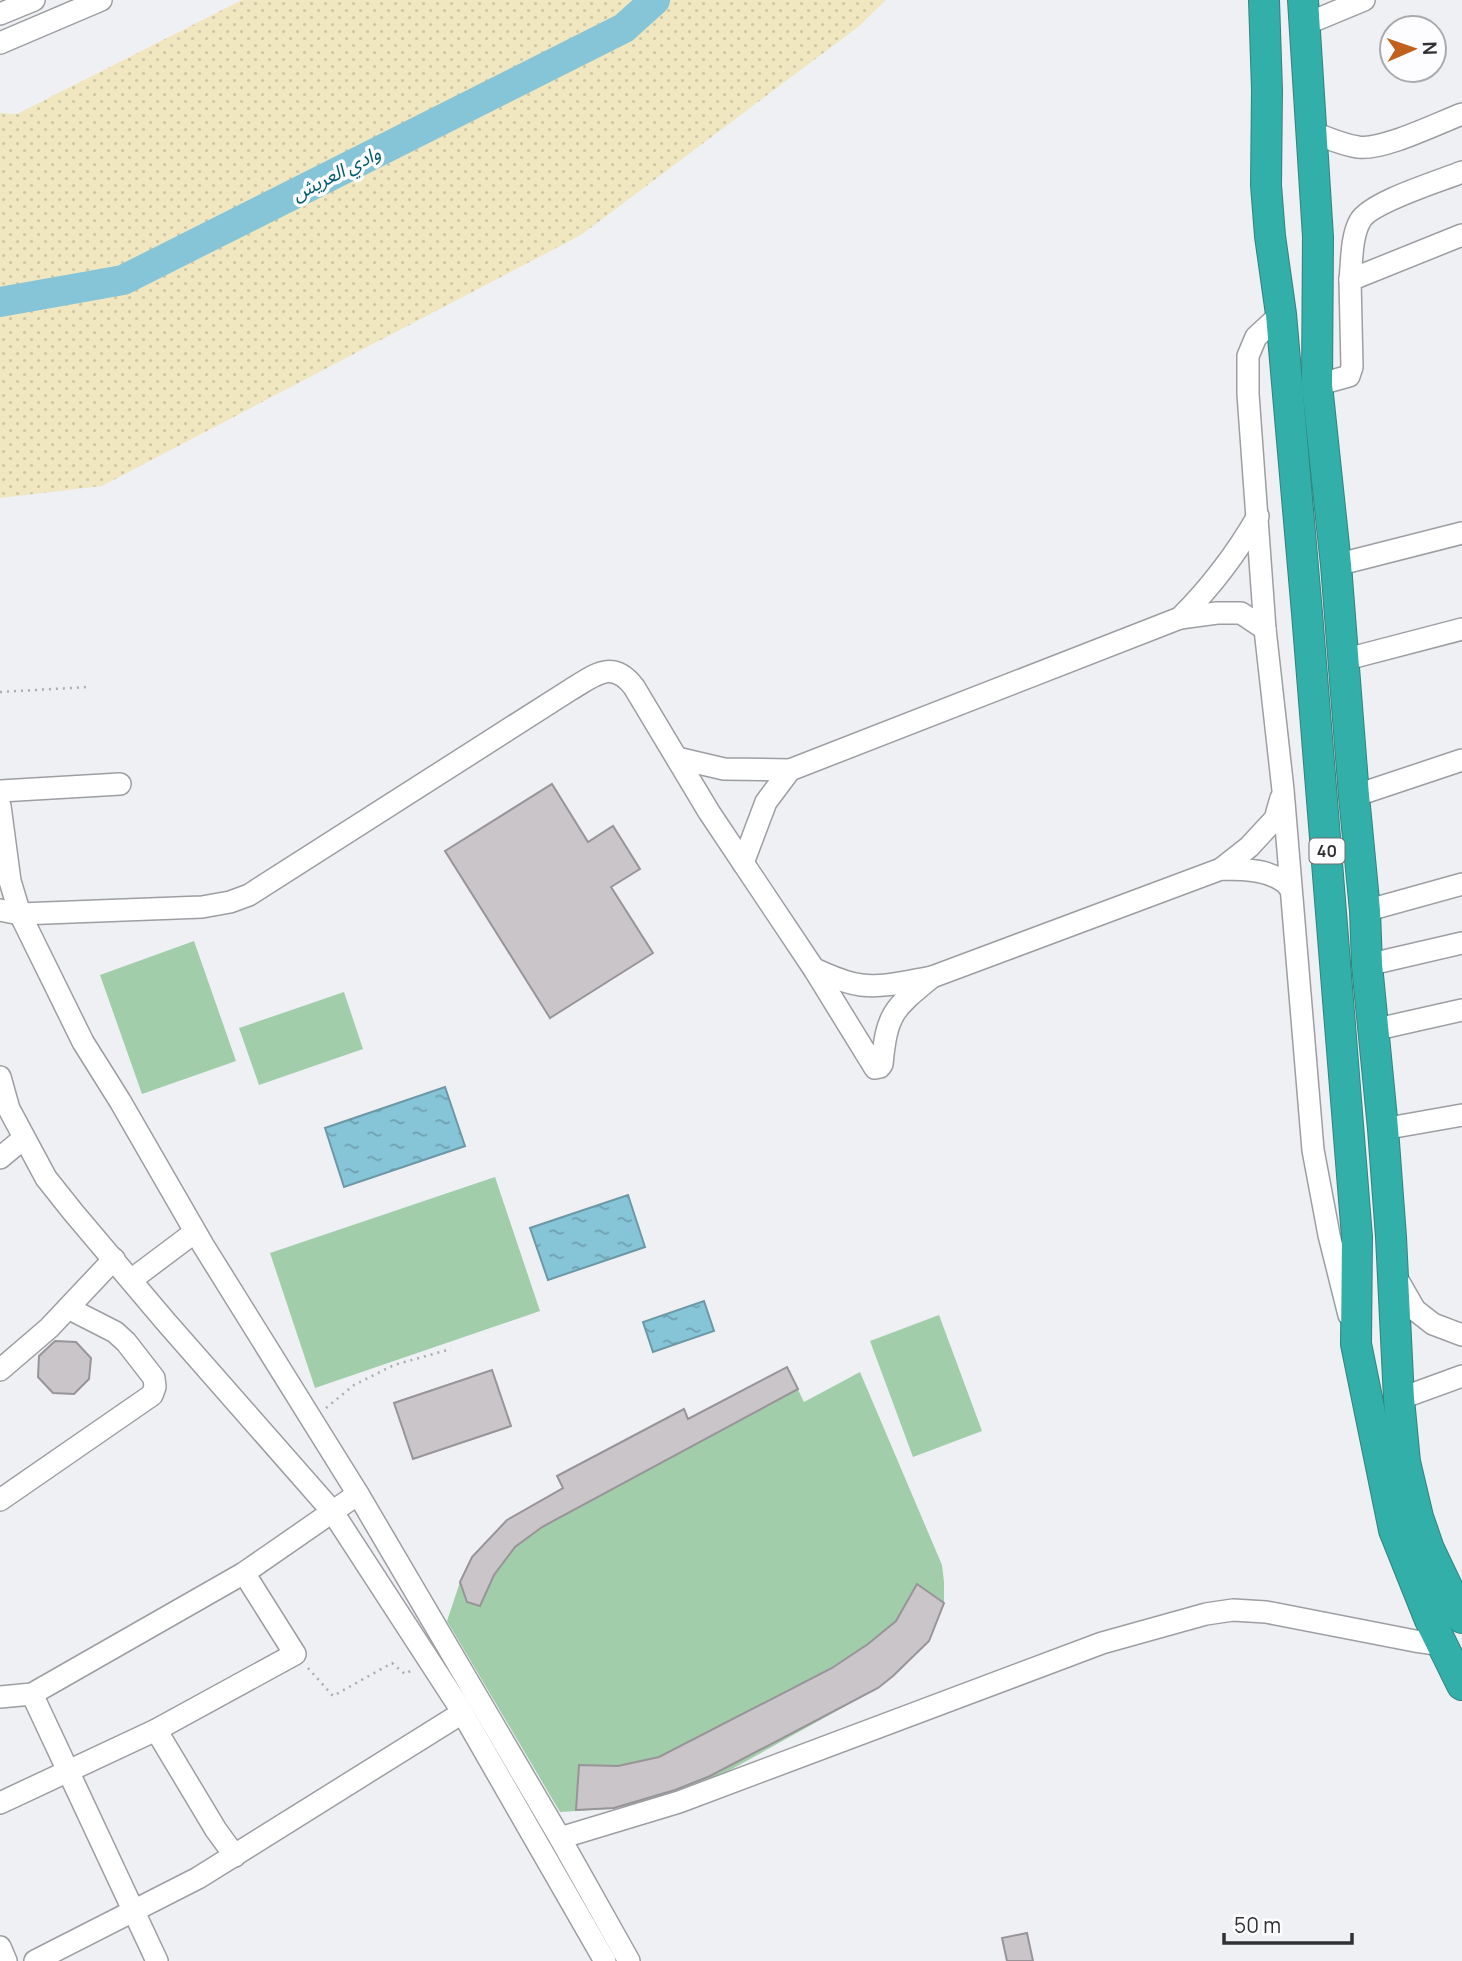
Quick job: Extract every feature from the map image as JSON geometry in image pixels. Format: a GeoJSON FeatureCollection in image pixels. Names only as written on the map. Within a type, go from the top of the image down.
{"type":"FeatureCollection","features":[{"type":"Feature","properties":{"kind":"highway","name":"40"},"geometry":{"type":"LineString","coordinates":[[1264,0],[1266,186],[1281,314],[1307,613],[1357,1237],[1356,1344],[1394,1530],[1430,1620],[1462,1685]]}},
{"type":"Feature","properties":{"kind":"highway","name":"40"},"geometry":{"type":"LineString","coordinates":[[1304,12],[1318,237],[1317,385],[1336,565],[1365,911],[1367,965],[1383,1129],[1405,1462],[1429,1549],[1462,1618]]}},
{"type":"Feature","properties":{"kind":"highway"},"geometry":{"type":"LineString","coordinates":[[1266,186],[1284,174],[1303,170],[1313,172]]}},
{"type":"Feature","properties":{"kind":"highway"},"geometry":{"type":"LineString","coordinates":[[1270,236],[1302,243],[1316,240],[1318,237]]}},
{"type":"Feature","properties":{"kind":"highway"},"geometry":{"type":"LineString","coordinates":[[1307,613],[1339,608]]}},
{"type":"Feature","properties":{"kind":"highway"},"geometry":{"type":"LineString","coordinates":[[1357,1237],[1391,1237]]}},
{"type":"Feature","properties":{"kind":"street"},"geometry":{"type":"LineString","coordinates":[[0,14],[34,0]]}},
{"type":"Feature","properties":{"kind":"street"},"geometry":{"type":"LineString","coordinates":[[0,43],[101,0]]}},
{"type":"Feature","properties":{"kind":"street"},"geometry":{"type":"LineString","coordinates":[[1304,12],[1364,0]]}},
{"type":"Feature","properties":{"kind":"street"},"geometry":{"type":"LineString","coordinates":[[1311,132],[1367,148],[1382,145],[1462,114]]}},
{"type":"Feature","properties":{"kind":"street"},"geometry":{"type":"LineString","coordinates":[[1317,385],[1349,376],[1352,367],[1350,280],[1356,230],[1364,215],[1383,204],[1462,172]]}},
{"type":"Feature","properties":{"kind":"street"},"geometry":{"type":"LineString","coordinates":[[1350,280],[1462,234]]}},
{"type":"Feature","properties":{"kind":"street"},"geometry":{"type":"LineString","coordinates":[[1281,314],[1256,337],[1248,356],[1248,394],[1265,629],[1283,790],[1313,1150],[1328,1235],[1356,1344]]}},
{"type":"Feature","properties":{"kind":"street"},"geometry":{"type":"LineString","coordinates":[[1180,618],[1225,569],[1258,516]]}},
{"type":"Feature","properties":{"kind":"street"},"geometry":{"type":"LineString","coordinates":[[1336,565],[1462,533]]}},
{"type":"Feature","properties":{"kind":"street"},"geometry":{"type":"LineString","coordinates":[[677,758],[724,769],[790,770],[1180,618],[1241,613],[1265,629]]}},
{"type":"Feature","properties":{"kind":"street"},"geometry":{"type":"LineString","coordinates":[[1343,660],[1462,629]]}},
{"type":"Feature","properties":{"kind":"street"},"geometry":{"type":"LineString","coordinates":[[10,912],[202,907],[249,895],[601,672],[607,671],[625,675],[634,687],[875,1068],[882,1064],[888,1022],[901,1003],[932,977]]}},
{"type":"Feature","properties":{"kind":"street"},"geometry":{"type":"LineString","coordinates":[[1354,796],[1462,760]]}},
{"type":"Feature","properties":{"kind":"street"},"geometry":{"type":"LineString","coordinates":[[743,863],[766,802],[790,770]]}},
{"type":"Feature","properties":{"kind":"street"},"geometry":{"type":"LineString","coordinates":[[0,791],[120,784]]}},
{"type":"Feature","properties":{"kind":"street"},"geometry":{"type":"LineString","coordinates":[[814,969],[861,985],[895,984],[932,977],[1221,869],[1249,847],[1275,819],[1283,790]]}},
{"type":"Feature","properties":{"kind":"street"},"geometry":{"type":"LineString","coordinates":[[0,806],[10,881],[10,912],[195,1232],[358,1494],[629,1961]]}},
{"type":"Feature","properties":{"kind":"street"},"geometry":{"type":"LineString","coordinates":[[1221,869],[1259,872],[1285,882],[1290,888]]}},
{"type":"Feature","properties":{"kind":"street"},"geometry":{"type":"LineString","coordinates":[[1365,911],[1462,884]]}},
{"type":"Feature","properties":{"kind":"street"},"geometry":{"type":"LineString","coordinates":[[1367,965],[1462,943]]}},
{"type":"Feature","properties":{"kind":"street"},"geometry":{"type":"LineString","coordinates":[[1373,1030],[1462,1010]]}},
{"type":"Feature","properties":{"kind":"street"},"geometry":{"type":"LineString","coordinates":[[0,1077],[9,1109],[46,1178],[332,1511],[462,1713],[605,1961]]}},
{"type":"Feature","properties":{"kind":"street"},"geometry":{"type":"LineString","coordinates":[[1383,1129],[1462,1115]]}},
{"type":"Feature","properties":{"kind":"street"},"geometry":{"type":"LineString","coordinates":[[0,1157],[24,1138]]}},
{"type":"Feature","properties":{"kind":"street"},"geometry":{"type":"LineString","coordinates":[[131,1280],[195,1232]]}},
{"type":"Feature","properties":{"kind":"street"},"geometry":{"type":"LineString","coordinates":[[0,1370],[27,1348],[114,1259]]}},
{"type":"Feature","properties":{"kind":"street"},"geometry":{"type":"LineString","coordinates":[[1392,1271],[1415,1310],[1433,1324],[1462,1335]]}},
{"type":"Feature","properties":{"kind":"street"},"geometry":{"type":"LineString","coordinates":[[0,1500],[152,1395],[154,1391],[154,1378],[121,1336],[68,1308]]}},
{"type":"Feature","properties":{"kind":"street"},"geometry":{"type":"LineString","coordinates":[[1399,1399],[1462,1377]]}},
{"type":"Feature","properties":{"kind":"street"},"geometry":{"type":"LineString","coordinates":[[0,1697],[32,1694],[244,1573],[358,1494]]}},
{"type":"Feature","properties":{"kind":"street"},"geometry":{"type":"LineString","coordinates":[[0,1803],[156,1730],[295,1654],[244,1573]]}},
{"type":"Feature","properties":{"kind":"street"},"geometry":{"type":"LineString","coordinates":[[560,1838],[679,1802],[1102,1643],[1206,1614],[1233,1610],[1266,1612],[1443,1645]]}},
{"type":"Feature","properties":{"kind":"street"},"geometry":{"type":"LineString","coordinates":[[32,1694],[157,1961]]}},
{"type":"Feature","properties":{"kind":"street"},"geometry":{"type":"LineString","coordinates":[[36,1961],[135,1912],[235,1856],[462,1713]]}},
{"type":"Feature","properties":{"kind":"street"},"geometry":{"type":"LineString","coordinates":[[156,1730],[216,1830],[235,1856]]}},
{"type":"Feature","properties":{"kind":"street"},"geometry":{"type":"LineString","coordinates":[[0,1947],[6,1961]]}},
{"type":"Feature","properties":{"kind":"path"},"geometry":{"type":"LineString","coordinates":[[0,692],[88,687]]}},
{"type":"Feature","properties":{"kind":"path"},"geometry":{"type":"LineString","coordinates":[[312,1419],[354,1385],[394,1365],[451,1349]]}},
{"type":"Feature","properties":{"kind":"path"},"geometry":{"type":"LineString","coordinates":[[295,1654],[333,1696],[392,1663],[405,1674],[430,1662]]}},
{"type":"Feature","properties":{"kind":"green space"},"geometry":{"type":"Polygon","coordinates":[[[194,941],[236,1061],[142,1094],[100,975],[194,941]]]}},
{"type":"Feature","properties":{"kind":"green space"},"geometry":{"type":"Polygon","coordinates":[[[344,992],[363,1049],[259,1085],[239,1028],[344,992]]]}},
{"type":"Feature","properties":{"kind":"green space"},"geometry":{"type":"Polygon","coordinates":[[[495,1177],[540,1311],[315,1388],[270,1253],[495,1177]]]}},
{"type":"Feature","properties":{"kind":"green space"},"geometry":{"type":"Polygon","coordinates":[[[939,1315],[982,1431],[913,1457],[870,1341],[939,1315]]]}},
{"type":"Feature","properties":{"kind":"green space"},"geometry":{"type":"Polygon","coordinates":[[[787,1367],[804,1402],[860,1372],[942,1565],[944,1603],[929,1641],[878,1688],[732,1769],[685,1790],[644,1803],[610,1809],[560,1812],[447,1621],[460,1582],[474,1554],[507,1520],[563,1489],[557,1476],[684,1409],[689,1419],[787,1367]]]}},
{"type":"Feature","properties":{"kind":"sand"},"geometry":{"type":"Polygon","coordinates":[[[242,0],[886,0],[858,27],[581,235],[102,486],[0,498],[0,113],[17,114],[242,0]]]}},
{"type":"Feature","properties":{"kind":"water"},"geometry":{"type":"Polygon","coordinates":[[[445,1087],[465,1146],[344,1187],[325,1128],[445,1087]]]}},
{"type":"Feature","properties":{"kind":"water"},"geometry":{"type":"Polygon","coordinates":[[[628,1195],[645,1247],[548,1280],[530,1228],[628,1195]]]}},
{"type":"Feature","properties":{"kind":"water"},"geometry":{"type":"Polygon","coordinates":[[[704,1301],[714,1331],[653,1352],[643,1322],[704,1301]]]}},
{"type":"Feature","properties":{"kind":"building"},"geometry":{"type":"Polygon","coordinates":[[[552,784],[588,842],[613,826],[640,869],[611,887],[653,953],[550,1018],[445,851],[552,784]]]}},
{"type":"Feature","properties":{"kind":"building"},"geometry":{"type":"Polygon","coordinates":[[[55,1341],[76,1342],[91,1358],[89,1379],[74,1394],[53,1393],[38,1377],[39,1356],[55,1341]]]}},
{"type":"Feature","properties":{"kind":"building"},"geometry":{"type":"Polygon","coordinates":[[[787,1367],[798,1389],[542,1527],[515,1547],[494,1575],[480,1606],[467,1602],[460,1582],[472,1557],[507,1520],[563,1488],[557,1476],[684,1409],[688,1419],[787,1367]]]}},
{"type":"Feature","properties":{"kind":"building"},"geometry":{"type":"Polygon","coordinates":[[[492,1370],[511,1426],[413,1459],[394,1403],[492,1370]]]}},
{"type":"Feature","properties":{"kind":"building"},"geometry":{"type":"Polygon","coordinates":[[[917,1584],[944,1603],[929,1641],[878,1688],[710,1776],[675,1790],[614,1808],[576,1810],[579,1765],[618,1766],[659,1757],[832,1668],[896,1621],[917,1584]]]}},
{"type":"Feature","properties":{"kind":"building"},"geometry":{"type":"Polygon","coordinates":[[[1027,1933],[1033,1961],[1007,1961],[1002,1938],[1027,1933]]]}},
{"type":"Feature","properties":{"kind":"waterway","name":"وادي العريش"},"geometry":{"type":"LineString","coordinates":[[0,302],[123,280],[624,28],[655,0]]}}]}
